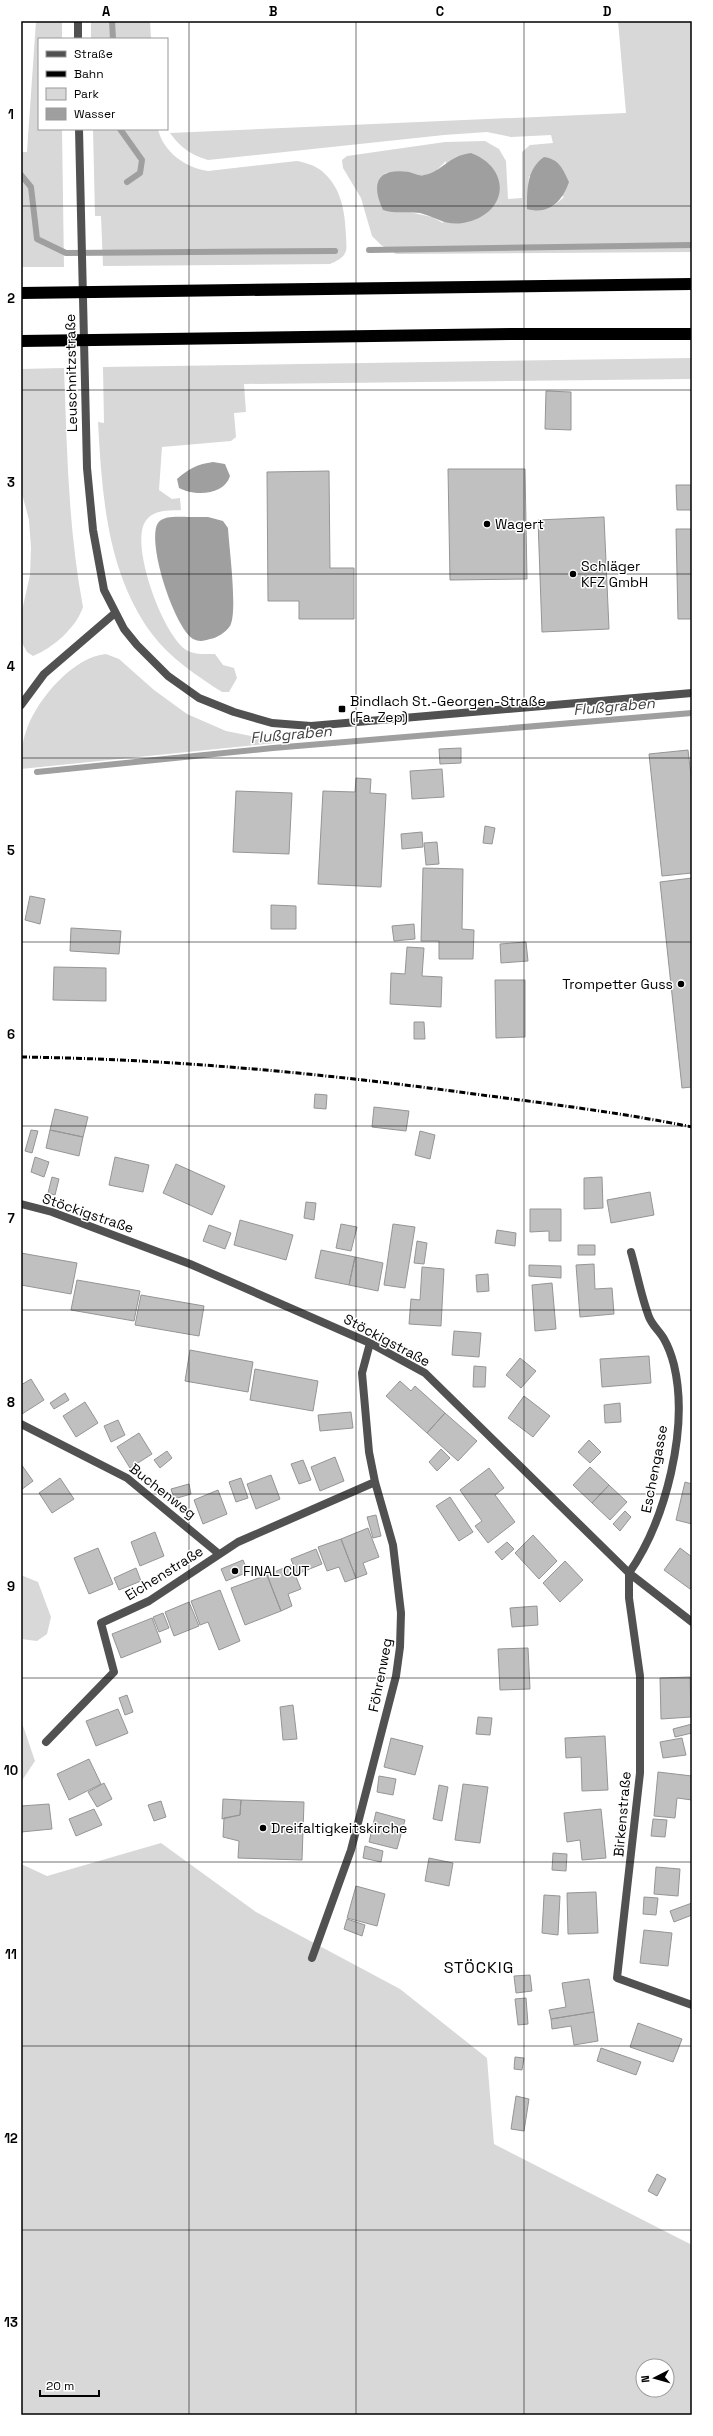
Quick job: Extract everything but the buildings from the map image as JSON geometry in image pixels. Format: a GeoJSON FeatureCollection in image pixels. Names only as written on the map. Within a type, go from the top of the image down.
{"type":"FeatureCollection","features":[{"type":"Feature","properties":{"kind":"highway"},"geometry":{"type":"LineString","coordinates":[[21,293],[692,284]]}},
{"type":"Feature","properties":{"kind":"highway"},"geometry":{"type":"LineString","coordinates":[[21,341],[512,334],[692,334]]}},
{"type":"Feature","properties":{"kind":"street"},"geometry":{"type":"LineString","coordinates":[[78,21],[78,38]]}},
{"type":"Feature","properties":{"kind":"street","name":"Leuschnitzstraße"},"geometry":{"type":"LineString","coordinates":[[79,130],[84,412],[87,468],[93,530],[104,590],[115,613],[137,645],[168,676],[193,693],[234,712],[272,723],[311,726],[692,693]]}},
{"type":"Feature","properties":{"kind":"street"},"geometry":{"type":"LineString","coordinates":[[21,705],[44,674],[115,613]]}},
{"type":"Feature","properties":{"kind":"street","name":"Stöckigstraße"},"geometry":{"type":"LineString","coordinates":[[21,1204],[52,1212],[190,1264],[370,1343],[425,1373],[629,1573],[692,1622]]}},
{"type":"Feature","properties":{"kind":"street","name":"Eschengasse"},"geometry":{"type":"LineString","coordinates":[[629,1573],[642,1553],[659,1518],[676,1442],[678,1402],[674,1365],[664,1340],[649,1318],[631,1252]]}},
{"type":"Feature","properties":{"kind":"street","name":"Föhrenweg"},"geometry":{"type":"LineString","coordinates":[[312,1958],[350,1850],[396,1676],[400,1647],[402,1613],[394,1552],[375,1482],[369,1452],[362,1373],[370,1343]]}},
{"type":"Feature","properties":{"kind":"street","name":"Buchenweg"},"geometry":{"type":"LineString","coordinates":[[21,1424],[127,1478],[219,1554]]}},
{"type":"Feature","properties":{"kind":"street","name":"Eichenstraße"},"geometry":{"type":"LineString","coordinates":[[46,1742],[114,1672],[100,1623],[149,1601],[238,1542],[375,1482]]}},
{"type":"Feature","properties":{"kind":"street","name":"Birkenstraße"},"geometry":{"type":"LineString","coordinates":[[629,1573],[629,1598],[640,1676],[640,1773],[617,1978],[692,2005]]}},
{"type":"Feature","properties":{"kind":"green space"},"geometry":{"type":"Polygon","coordinates":[[[36,21],[62,21],[62,38],[38,38],[38,130],[62,130],[64,267],[21,267],[21,152],[27,152],[36,21]]]}},
{"type":"Feature","properties":{"kind":"green space"},"geometry":{"type":"Polygon","coordinates":[[[91,21],[150,21],[151,38],[91,38],[91,21]]]}},
{"type":"Feature","properties":{"kind":"green space"},"geometry":{"type":"Polygon","coordinates":[[[618,21],[692,21],[692,252],[396,254],[381,245],[372,236],[361,198],[343,168],[342,160],[347,156],[445,142],[485,141],[499,149],[506,161],[508,199],[522,198],[522,152],[530,145],[553,143],[551,135],[511,137],[487,132],[444,135],[208,160],[196,156],[186,150],[170,133],[626,113],[618,21]],[[446,161],[436,171],[423,176],[405,172],[385,173],[409,212],[432,217],[443,223],[446,161]],[[529,176],[527,208],[543,210],[551,207],[564,197],[529,176]]]}},
{"type":"Feature","properties":{"kind":"green space"},"geometry":{"type":"Polygon","coordinates":[[[93,130],[158,130],[165,145],[177,158],[192,166],[208,171],[297,161],[316,167],[331,180],[342,202],[346,227],[346,251],[343,256],[330,264],[103,266],[101,216],[95,216],[93,130]]]}},
{"type":"Feature","properties":{"kind":"green space"},"geometry":{"type":"Polygon","coordinates":[[[692,358],[692,379],[244,384],[246,412],[234,413],[236,437],[231,441],[162,447],[159,490],[172,499],[180,498],[181,510],[166,511],[152,515],[145,522],[142,534],[142,551],[146,570],[152,591],[169,629],[179,643],[188,651],[198,654],[215,654],[223,665],[234,668],[237,678],[229,692],[222,692],[184,666],[159,643],[137,610],[125,586],[116,560],[110,533],[102,478],[98,422],[104,423],[103,367],[692,358]]]}},
{"type":"Feature","properties":{"kind":"green space"},"geometry":{"type":"Polygon","coordinates":[[[64,368],[71,518],[83,607],[80,615],[69,630],[56,643],[33,656],[27,652],[21,641],[21,615],[30,575],[31,548],[29,520],[21,490],[21,369],[64,368]]]}},
{"type":"Feature","properties":{"kind":"green space"},"geometry":{"type":"Polygon","coordinates":[[[106,654],[119,659],[154,690],[187,714],[226,731],[275,741],[275,743],[21,769],[24,737],[33,715],[40,703],[70,671],[81,663],[94,657],[106,654]]]}},
{"type":"Feature","properties":{"kind":"green space"},"geometry":{"type":"Polygon","coordinates":[[[21,1575],[38,1582],[51,1617],[47,1634],[37,1641],[21,1639],[21,1575]]]}},
{"type":"Feature","properties":{"kind":"green space"},"geometry":{"type":"Polygon","coordinates":[[[21,1720],[35,1761],[21,1782],[21,1720]]]}},
{"type":"Feature","properties":{"kind":"green space"},"geometry":{"type":"Polygon","coordinates":[[[161,1843],[256,1912],[400,1989],[487,2058],[494,2144],[692,2245],[692,2415],[21,2415],[21,1864],[47,1876],[161,1843]]]}},
{"type":"Feature","properties":{"kind":"water"},"geometry":{"type":"Polygon","coordinates":[[[471,153],[485,160],[494,170],[499,180],[500,191],[496,202],[489,211],[478,218],[457,224],[441,221],[420,213],[392,212],[383,210],[377,192],[377,185],[384,175],[390,172],[398,171],[419,175],[431,173],[456,157],[471,153]]]}},
{"type":"Feature","properties":{"kind":"water"},"geometry":{"type":"Polygon","coordinates":[[[544,157],[557,162],[560,165],[569,182],[563,196],[554,205],[542,210],[527,209],[527,194],[531,173],[538,162],[544,157]]]}},
{"type":"Feature","properties":{"kind":"water"},"geometry":{"type":"Polygon","coordinates":[[[213,462],[225,464],[230,476],[227,483],[222,487],[215,491],[200,493],[185,491],[179,488],[177,479],[181,475],[198,466],[213,462]]]}},
{"type":"Feature","properties":{"kind":"water"},"geometry":{"type":"Polygon","coordinates":[[[172,517],[208,517],[223,521],[228,528],[233,594],[232,619],[230,626],[224,632],[216,637],[204,641],[197,641],[193,639],[186,631],[170,602],[159,564],[155,533],[160,520],[172,517]]]}},
{"type":"Feature","properties":{"kind":"waterway"},"geometry":{"type":"LineString","coordinates":[[112,21],[113,38]]}},
{"type":"Feature","properties":{"kind":"waterway"},"geometry":{"type":"LineString","coordinates":[[121,130],[142,160],[140,173],[127,182]]}},
{"type":"Feature","properties":{"kind":"waterway"},"geometry":{"type":"LineString","coordinates":[[21,175],[31,187],[37,239],[66,253],[335,251]]}},
{"type":"Feature","properties":{"kind":"waterway"},"geometry":{"type":"LineString","coordinates":[[369,250],[692,245]]}},
{"type":"Feature","properties":{"kind":"waterway","name":"Flußgraben"},"geometry":{"type":"LineString","coordinates":[[37,772],[273,748],[692,713]]}},
{"type":"Feature","properties":{"kind":"railway"},"geometry":{"type":"LineString","coordinates":[[21,1057],[77,1058],[189,1064],[300,1073],[552,1104],[692,1127]]}},
{"type":"Feature","properties":{"kind":"place","name":"Wagert"},"geometry":{"type":"Point","coordinates":[487,524]}},
{"type":"Feature","properties":{"kind":"place","name":"Schläger KFZ GmbH"},"geometry":{"type":"Point","coordinates":[573,574]}},
{"type":"Feature","properties":{"kind":"place","name":"Bindlach St.-Georgen-Straße (Fa. Zep)"},"geometry":{"type":"Point","coordinates":[342,709]}},
{"type":"Feature","properties":{"kind":"place","name":"Trompetter Guss"},"geometry":{"type":"Point","coordinates":[681,984]}},
{"type":"Feature","properties":{"kind":"place","name":"FINAL CUT"},"geometry":{"type":"Point","coordinates":[235,1571]}},
{"type":"Feature","properties":{"kind":"place","name":"Dreifaltigkeitskirche"},"geometry":{"type":"Point","coordinates":[263,1828]}},
{"type":"Feature","properties":{"kind":"district","name":"STÖCKIG"},"geometry":{"type":"Point","coordinates":[479,1967]}}]}
